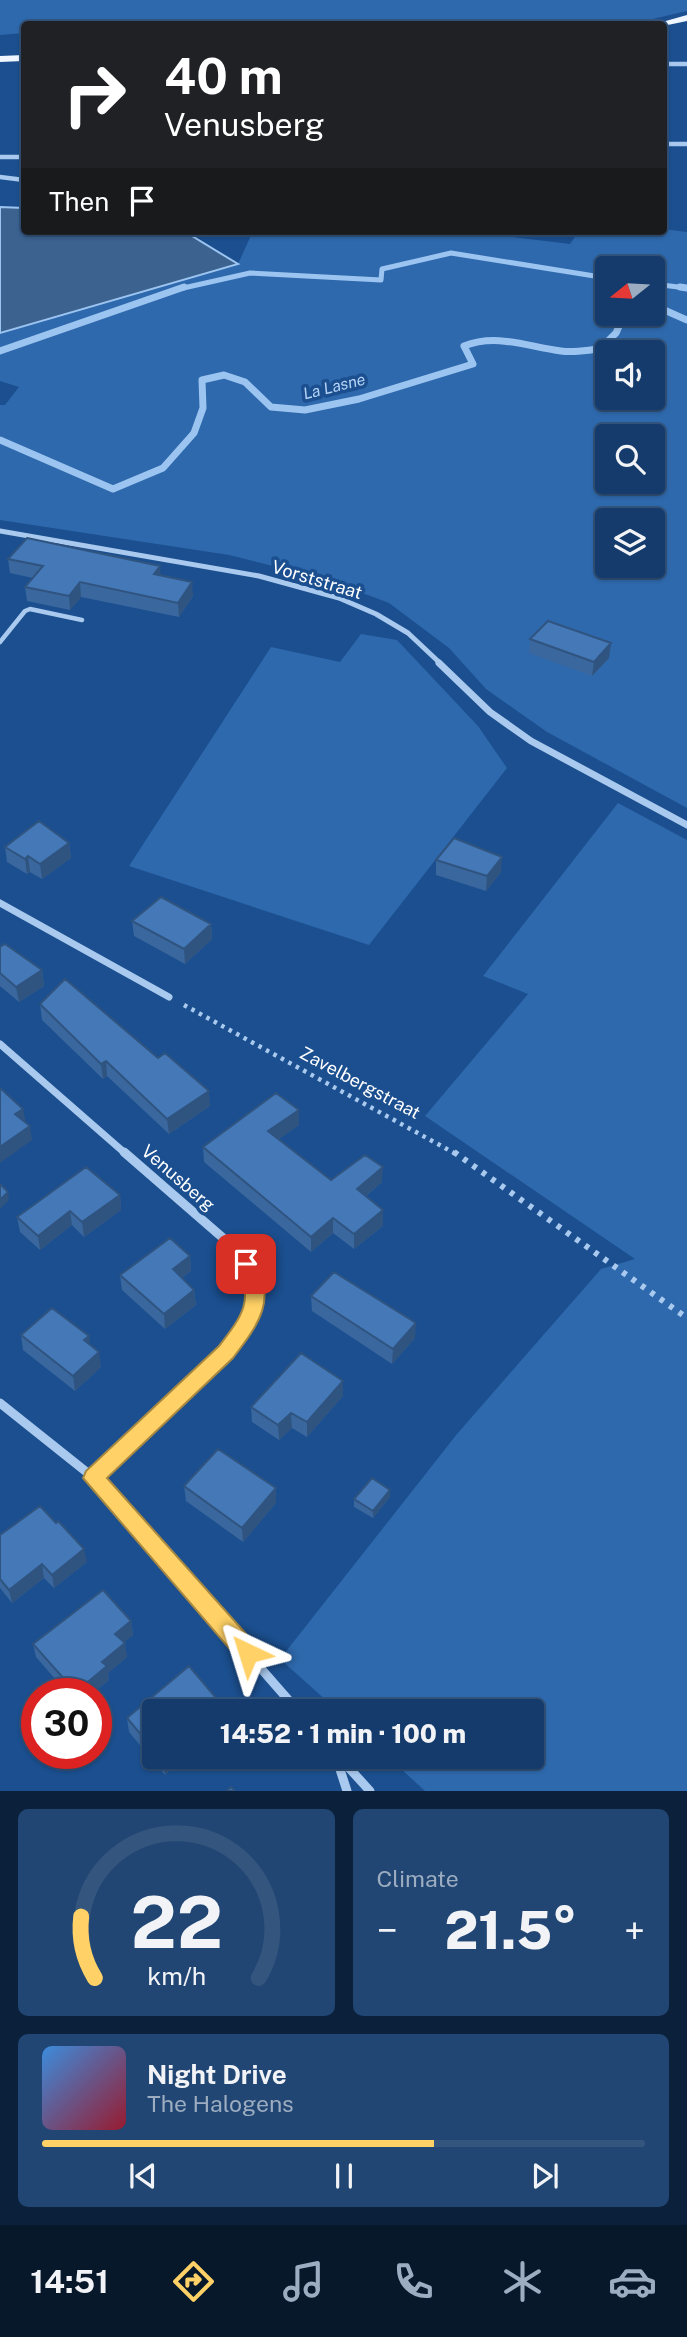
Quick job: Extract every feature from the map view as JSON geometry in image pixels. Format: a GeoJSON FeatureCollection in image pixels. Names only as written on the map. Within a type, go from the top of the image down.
{"type":"FeatureCollection","features":[{"type":"Feature","properties":{"kind":"main road"},"geometry":{"type":"LineString","coordinates":[[667,22],[687,18]]}},
{"type":"Feature","properties":{"kind":"main road"},"geometry":{"type":"LineString","coordinates":[[0,59],[21,58]]}},
{"type":"Feature","properties":{"kind":"street"},"geometry":{"type":"LineString","coordinates":[[667,64],[687,64]]}},
{"type":"Feature","properties":{"kind":"street"},"geometry":{"type":"LineString","coordinates":[[667,144],[687,144]]}},
{"type":"Feature","properties":{"kind":"street"},"geometry":{"type":"LineString","coordinates":[[0,157],[21,157]]}},
{"type":"Feature","properties":{"kind":"street"},"geometry":{"type":"LineString","coordinates":[[0,177],[21,180]]}},
{"type":"Feature","properties":{"kind":"street","name":"Vorststraat"},"geometry":{"type":"LineString","coordinates":[[0,531],[258,576],[339,598],[364,608],[408,633],[490,712],[531,741],[687,825]]}},
{"type":"Feature","properties":{"kind":"street"},"geometry":{"type":"LineString","coordinates":[[0,903],[169,997]]}},
{"type":"Feature","properties":{"kind":"street","name":"Venusberg"},"geometry":{"type":"LineString","coordinates":[[0,1044],[238,1251],[254,1276],[257,1300],[242,1330],[226,1352],[93,1478]]}},
{"type":"Feature","properties":{"kind":"street"},"geometry":{"type":"LineString","coordinates":[[0,1403],[13,1410],[93,1478],[288,1699]]}},
{"type":"Feature","properties":{"kind":"street"},"geometry":{"type":"LineString","coordinates":[[341,1769],[347,1791]]}},
{"type":"Feature","properties":{"kind":"street"},"geometry":{"type":"LineString","coordinates":[[349,1769],[370,1791]]}},
{"type":"Feature","properties":{"kind":"lane"},"geometry":{"type":"LineString","coordinates":[[0,642],[25,611],[30,609],[82,620]]}},
{"type":"Feature","properties":{"kind":"path","name":"Zavelbergstraat"},"geometry":{"type":"LineString","coordinates":[[169,997],[452,1150],[687,1318]]}},
{"type":"Feature","properties":{"kind":"shaded area"},"geometry":{"type":"Polygon","coordinates":[[[0,0],[687,0],[687,11],[644,21],[21,21],[21,33],[0,35],[0,0]]]}},
{"type":"Feature","properties":{"kind":"shaded area"},"geometry":{"type":"Polygon","coordinates":[[[0,207],[21,208],[21,235],[190,235],[238,264],[0,333],[0,207]]]}},
{"type":"Feature","properties":{"kind":"shaded area"},"geometry":{"type":"Polygon","coordinates":[[[667,230],[687,232],[687,808],[547,732],[486,689],[449,648],[389,603],[328,580],[229,555],[0,520],[0,405],[5,405],[19,387],[0,381],[0,333],[238,264],[251,235],[495,235],[570,244],[576,235],[667,235],[667,230]]]}},
{"type":"Feature","properties":{"kind":"shaded area"},"geometry":{"type":"Polygon","coordinates":[[[361,634],[397,640],[478,726],[507,768],[369,945],[129,866],[271,647],[340,662],[361,634]]]}},
{"type":"Feature","properties":{"kind":"shaded area"},"geometry":{"type":"Polygon","coordinates":[[[618,803],[687,840],[687,1791],[425,1791],[401,1769],[544,1769],[544,1699],[325,1699],[280,1659],[457,1434],[601,1269],[635,1259],[425,1116],[528,994],[483,976],[618,803]]]}},
{"type":"Feature","properties":{"kind":"building"},"geometry":{"type":"Polygon","coordinates":[[[27,538],[160,566],[154,574],[192,582],[178,603],[80,582],[69,596],[25,587],[43,566],[8,559],[27,538]]]}},
{"type":"Feature","properties":{"kind":"building"},"geometry":{"type":"Polygon","coordinates":[[[548,621],[611,643],[594,662],[530,639],[548,621]]]}},
{"type":"Feature","properties":{"kind":"building"},"geometry":{"type":"Polygon","coordinates":[[[39,821],[69,843],[40,864],[5,847],[39,821]]]}},
{"type":"Feature","properties":{"kind":"building"},"geometry":{"type":"Polygon","coordinates":[[[454,838],[502,857],[487,876],[436,860],[454,838]]]}},
{"type":"Feature","properties":{"kind":"building"},"geometry":{"type":"Polygon","coordinates":[[[161,897],[211,924],[184,949],[132,921],[161,897]]]}},
{"type":"Feature","properties":{"kind":"building"},"geometry":{"type":"Polygon","coordinates":[[[5,944],[42,970],[16,987],[0,973],[0,947],[5,944]]]}},
{"type":"Feature","properties":{"kind":"building"},"geometry":{"type":"Polygon","coordinates":[[[65,979],[158,1058],[165,1053],[209,1091],[167,1119],[106,1061],[101,1064],[40,1004],[65,979]]]}},
{"type":"Feature","properties":{"kind":"building"},"geometry":{"type":"Polygon","coordinates":[[[0,1088],[23,1109],[15,1114],[30,1126],[0,1147],[0,1088]]]}},
{"type":"Feature","properties":{"kind":"building"},"geometry":{"type":"Polygon","coordinates":[[[276,1093],[299,1110],[268,1131],[331,1180],[365,1155],[383,1167],[357,1189],[383,1210],[354,1234],[333,1218],[311,1237],[203,1147],[276,1093]]]}},
{"type":"Feature","properties":{"kind":"building"},"geometry":{"type":"Polygon","coordinates":[[[86,1167],[120,1195],[82,1222],[70,1211],[38,1236],[17,1217],[86,1167]]]}},
{"type":"Feature","properties":{"kind":"building"},"geometry":{"type":"Polygon","coordinates":[[[0,1184],[8,1192],[0,1200],[0,1184]]]}},
{"type":"Feature","properties":{"kind":"building"},"geometry":{"type":"Polygon","coordinates":[[[170,1238],[190,1256],[173,1269],[194,1290],[164,1314],[120,1275],[170,1238]]]}},
{"type":"Feature","properties":{"kind":"building"},"geometry":{"type":"Polygon","coordinates":[[[334,1272],[416,1323],[393,1349],[311,1296],[334,1272]]]}},
{"type":"Feature","properties":{"kind":"building"},"geometry":{"type":"Polygon","coordinates":[[[52,1308],[89,1336],[84,1340],[99,1352],[73,1376],[21,1335],[52,1308]]]}},
{"type":"Feature","properties":{"kind":"building"},"geometry":{"type":"Polygon","coordinates":[[[301,1353],[343,1381],[307,1422],[291,1413],[278,1425],[251,1407],[301,1353]]]}},
{"type":"Feature","properties":{"kind":"building"},"geometry":{"type":"Polygon","coordinates":[[[218,1449],[276,1488],[242,1528],[184,1486],[218,1449]]]}},
{"type":"Feature","properties":{"kind":"building"},"geometry":{"type":"Polygon","coordinates":[[[372,1478],[390,1490],[373,1511],[354,1499],[372,1478]]]}},
{"type":"Feature","properties":{"kind":"building"},"geometry":{"type":"Polygon","coordinates":[[[40,1506],[84,1549],[52,1575],[42,1564],[9,1590],[0,1579],[0,1535],[40,1506]]]}},
{"type":"Feature","properties":{"kind":"building"},"geometry":{"type":"Polygon","coordinates":[[[103,1590],[131,1621],[115,1634],[125,1643],[102,1662],[107,1666],[93,1678],[63,1678],[33,1644],[103,1590]]]}},
{"type":"Feature","properties":{"kind":"building"},"geometry":{"type":"Polygon","coordinates":[[[189,1666],[217,1699],[150,1699],[189,1666]]]}},
{"type":"Feature","properties":{"kind":"building"},"geometry":{"type":"Polygon","coordinates":[[[142,1705],[142,1736],[127,1718],[142,1705]]]}},
{"type":"Feature","properties":{"kind":"waterway"},"geometry":{"type":"LineString","coordinates":[[179,289],[250,273],[381,280],[382,269],[451,253],[595,276]]}},
{"type":"Feature","properties":{"kind":"waterway"},"geometry":{"type":"LineString","coordinates":[[665,285],[687,288],[680,287]]}},
{"type":"Feature","properties":{"kind":"waterway"},"geometry":{"type":"LineString","coordinates":[[0,351],[184,287]]}},
{"type":"Feature","properties":{"kind":"waterway","name":"La Lasne"},"geometry":{"type":"LineString","coordinates":[[665,310],[687,320]]}},
{"type":"Feature","properties":{"kind":"waterway","name":"La Lasne"},"geometry":{"type":"LineString","coordinates":[[0,440],[113,489],[163,468],[194,433],[203,408],[202,380],[224,375],[245,382],[271,407],[305,410],[359,399],[473,364],[464,346],[476,342],[512,342],[576,352],[600,349],[619,326]]}},
{"type":"Feature","properties":{"kind":"route"},"geometry":{"type":"LineString","coordinates":[[246,1264],[254,1276],[257,1300],[242,1330],[226,1352],[93,1478],[248,1653]]}}]}
